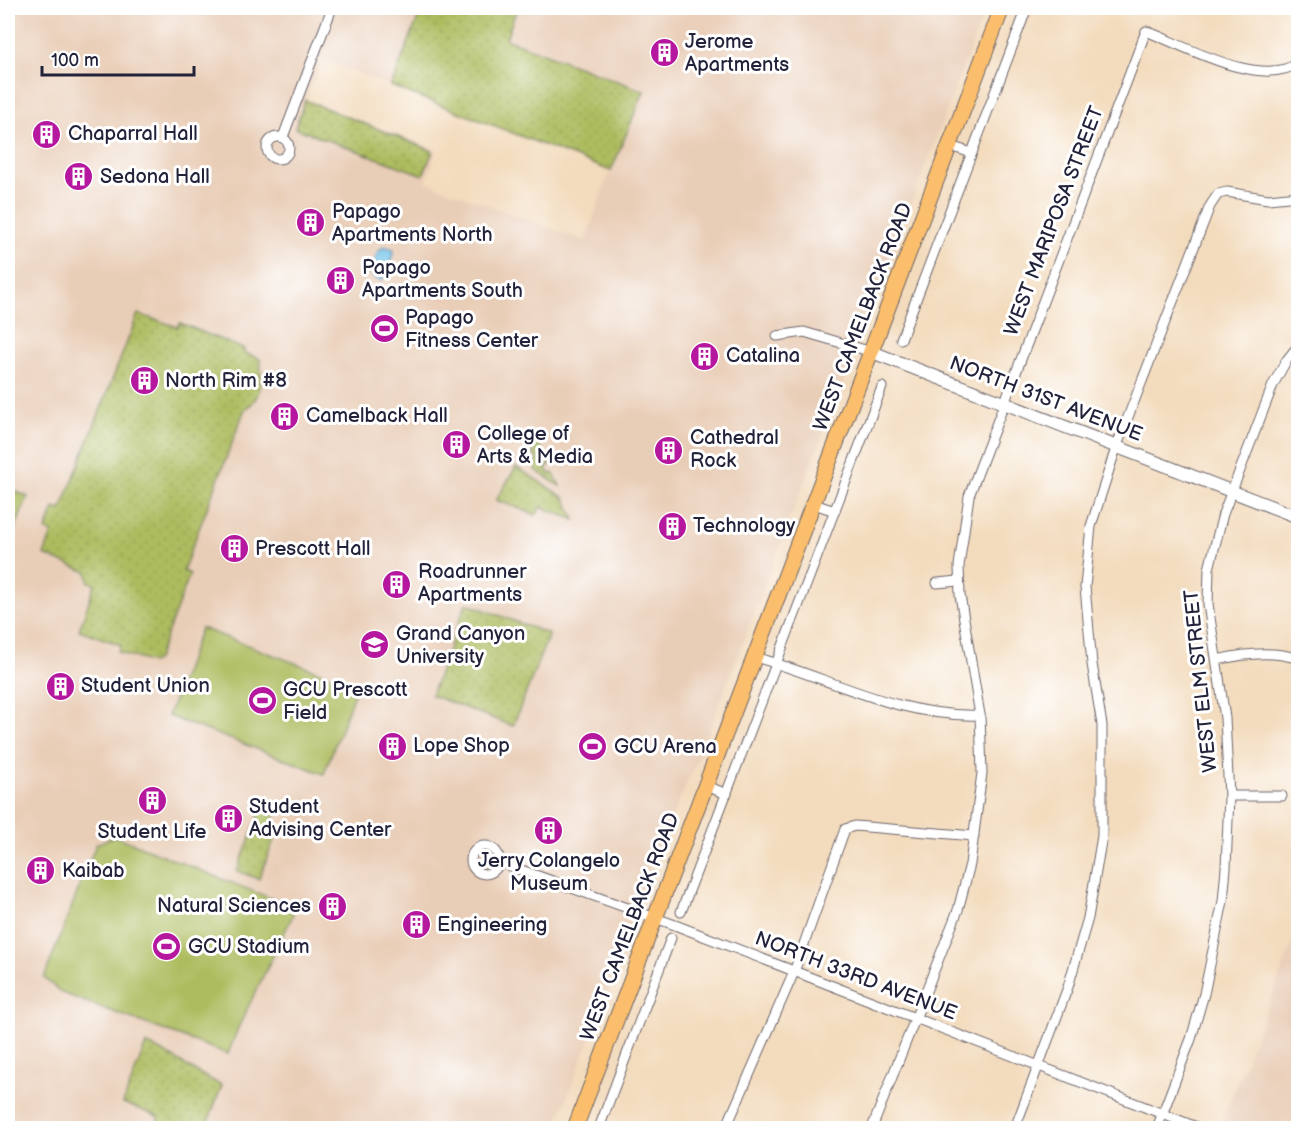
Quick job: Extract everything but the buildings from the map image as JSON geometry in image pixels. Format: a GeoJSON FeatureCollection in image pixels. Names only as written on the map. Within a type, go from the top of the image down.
{"type":"FeatureCollection","features":[{"type":"Feature","properties":{"kind":"main road","name":"WEST CAMELBACK ROAD"},"geometry":{"type":"LineString","coordinates":[[575,1128],[1002,8]]}},
{"type":"Feature","properties":{"kind":"street"},"geometry":{"type":"LineString","coordinates":[[283,137],[332,8]]}},
{"type":"Feature","properties":{"kind":"street"},"geometry":{"type":"LineString","coordinates":[[901,339],[1028,8]]}},
{"type":"Feature","properties":{"kind":"street","name":"WEST MARIPOSA STREET"},"geometry":{"type":"LineString","coordinates":[[872,1128],[958,910],[970,864],[982,773],[980,715],[959,566],[969,496],[1146,31],[1242,69],[1269,73],[1289,69],[1299,63]]}},
{"type":"Feature","properties":{"kind":"street"},"geometry":{"type":"LineString","coordinates":[[950,146],[972,153]]}},
{"type":"Feature","properties":{"kind":"street"},"geometry":{"type":"LineString","coordinates":[[1015,1128],[1068,987],[1088,918],[1102,836],[1102,725],[1092,664],[1085,587],[1091,526],[1116,448],[1210,206],[1218,194],[1227,192],[1268,199],[1299,196]]}},
{"type":"Feature","properties":{"kind":"street","name":"NORTH 31ST AVENUE"},"geometry":{"type":"LineString","coordinates":[[777,336],[804,332],[872,352],[1299,517]]}},
{"type":"Feature","properties":{"kind":"street","name":"WEST ELM STREET"},"geometry":{"type":"LineString","coordinates":[[1157,1128],[1191,1039],[1212,957],[1224,890],[1229,796],[1225,718],[1207,588],[1213,548],[1273,385],[1286,361],[1299,346]]}},
{"type":"Feature","properties":{"kind":"street"},"geometry":{"type":"LineString","coordinates":[[681,912],[882,387]]}},
{"type":"Feature","properties":{"kind":"street"},"geometry":{"type":"LineString","coordinates":[[814,504],[835,511]]}},
{"type":"Feature","properties":{"kind":"street"},"geometry":{"type":"LineString","coordinates":[[937,583],[960,581]]}},
{"type":"Feature","properties":{"kind":"street"},"geometry":{"type":"LineString","coordinates":[[1217,660],[1254,654],[1281,655],[1299,659]]}},
{"type":"Feature","properties":{"kind":"street"},"geometry":{"type":"LineString","coordinates":[[755,657],[777,663],[879,702],[931,714],[980,715]]}},
{"type":"Feature","properties":{"kind":"street"},"geometry":{"type":"LineString","coordinates":[[706,786],[727,794]]}},
{"type":"Feature","properties":{"kind":"street"},"geometry":{"type":"LineString","coordinates":[[1229,796],[1282,796]]}},
{"type":"Feature","properties":{"kind":"street"},"geometry":{"type":"LineString","coordinates":[[726,1128],[794,972],[845,829],[855,826],[974,836]]}},
{"type":"Feature","properties":{"kind":"street","name":"NORTH 33RD AVENUE"},"geometry":{"type":"LineString","coordinates":[[499,862],[655,918],[1198,1128]]}},
{"type":"Feature","properties":{"kind":"street"},"geometry":{"type":"LineString","coordinates":[[599,1128],[671,938]]}},
{"type":"Feature","properties":{"kind":"street"},"geometry":{"type":"LineString","coordinates":[[592,1082],[614,1090]]}},
{"type":"Feature","properties":{"kind":"shaded area","name":"Grand Canyon University"},"geometry":{"type":"Polygon","coordinates":[[[8,8],[986,8],[699,757],[666,830],[642,893],[633,930],[555,1128],[8,1128],[8,8]],[[321,59],[306,100],[437,150],[426,182],[585,241],[610,171],[321,59]]]}},
{"type":"Feature","properties":{"kind":"shaded area"},"geometry":{"type":"Polygon","coordinates":[[[1298,930],[1298,1128],[1230,1128],[1220,1125],[1298,930]]]}},
{"type":"Feature","properties":{"kind":"green space"},"geometry":{"type":"Polygon","coordinates":[[[422,8],[517,8],[506,39],[644,91],[611,171],[391,86],[422,8]]]}},
{"type":"Feature","properties":{"kind":"green space"},"geometry":{"type":"Polygon","coordinates":[[[305,100],[433,151],[423,175],[295,128],[305,100]]]}},
{"type":"Feature","properties":{"kind":"green space"},"geometry":{"type":"Polygon","coordinates":[[[138,314],[178,327],[180,323],[244,349],[243,352],[260,359],[261,373],[258,393],[245,409],[183,571],[190,574],[157,660],[152,663],[118,652],[121,645],[79,630],[95,584],[89,582],[87,572],[44,555],[52,533],[46,530],[54,508],[61,510],[138,314]]]}},
{"type":"Feature","properties":{"kind":"green space"},"geometry":{"type":"Polygon","coordinates":[[[538,442],[550,465],[546,467],[549,474],[553,473],[561,487],[535,470],[537,458],[532,454],[538,442]]]}},
{"type":"Feature","properties":{"kind":"green space"},"geometry":{"type":"Polygon","coordinates":[[[516,467],[565,498],[575,520],[541,507],[536,515],[496,500],[516,467]]]}},
{"type":"Feature","properties":{"kind":"green space"},"geometry":{"type":"Polygon","coordinates":[[[8,488],[28,497],[8,545],[8,488]]]}},
{"type":"Feature","properties":{"kind":"green space"},"geometry":{"type":"Polygon","coordinates":[[[466,603],[549,634],[513,726],[431,695],[466,603]]]}},
{"type":"Feature","properties":{"kind":"green space","name":"GCU Prescott Field"},"geometry":{"type":"Polygon","coordinates":[[[201,628],[357,686],[324,774],[168,716],[201,628]]]}},
{"type":"Feature","properties":{"kind":"green space"},"geometry":{"type":"Polygon","coordinates":[[[263,805],[277,811],[272,824],[279,827],[259,879],[237,871],[263,805]]]}},
{"type":"Feature","properties":{"kind":"green space","name":"GCU Stadium"},"geometry":{"type":"Polygon","coordinates":[[[115,836],[290,906],[293,915],[238,1028],[228,1054],[62,993],[44,978],[96,844],[115,836]]]}},
{"type":"Feature","properties":{"kind":"green space"},"geometry":{"type":"Polygon","coordinates":[[[146,1044],[222,1085],[206,1128],[155,1128],[159,1117],[123,1103],[146,1044]]]}},
{"type":"Feature","properties":{"kind":"water"},"geometry":{"type":"Polygon","coordinates":[[[384,246],[394,249],[389,269],[382,281],[372,277],[371,274],[377,253],[384,246]]]}},
{"type":"Feature","properties":{"kind":"place","name":"Jerome Apartments"},"geometry":{"type":"Point","coordinates":[664,53]}},
{"type":"Feature","properties":{"kind":"place","name":"Chaparral Hall"},"geometry":{"type":"Point","coordinates":[47,134]}},
{"type":"Feature","properties":{"kind":"place","name":"Sedona Hall"},"geometry":{"type":"Point","coordinates":[79,177]}},
{"type":"Feature","properties":{"kind":"place","name":"Papago Apartments North"},"geometry":{"type":"Point","coordinates":[311,223]}},
{"type":"Feature","properties":{"kind":"place","name":"Papago Apartments South"},"geometry":{"type":"Point","coordinates":[341,280]}},
{"type":"Feature","properties":{"kind":"place","name":"Papago Fitness Center"},"geometry":{"type":"Point","coordinates":[384,329]}},
{"type":"Feature","properties":{"kind":"place","name":"Catalina"},"geometry":{"type":"Point","coordinates":[705,356]}},
{"type":"Feature","properties":{"kind":"place","name":"North Rim #8"},"geometry":{"type":"Point","coordinates":[144,381]}},
{"type":"Feature","properties":{"kind":"place","name":"Camelback Hall"},"geometry":{"type":"Point","coordinates":[285,416]}},
{"type":"Feature","properties":{"kind":"place","name":"College of Arts & Media"},"geometry":{"type":"Point","coordinates":[456,445]}},
{"type":"Feature","properties":{"kind":"place","name":"Cathedral Rock"},"geometry":{"type":"Point","coordinates":[669,450]}},
{"type":"Feature","properties":{"kind":"place","name":"Technology"},"geometry":{"type":"Point","coordinates":[672,526]}},
{"type":"Feature","properties":{"kind":"place","name":"Prescott Hall"},"geometry":{"type":"Point","coordinates":[234,549]}},
{"type":"Feature","properties":{"kind":"place","name":"Roadrunner Apartments"},"geometry":{"type":"Point","coordinates":[397,584]}},
{"type":"Feature","properties":{"kind":"place","name":"Grand Canyon University"},"geometry":{"type":"Point","coordinates":[375,645]}},
{"type":"Feature","properties":{"kind":"place","name":"Student Union"},"geometry":{"type":"Point","coordinates":[60,686]}},
{"type":"Feature","properties":{"kind":"place","name":"GCU Prescott Field"},"geometry":{"type":"Point","coordinates":[262,701]}},
{"type":"Feature","properties":{"kind":"place","name":"Lope Shop"},"geometry":{"type":"Point","coordinates":[392,746]}},
{"type":"Feature","properties":{"kind":"place","name":"GCU Arena"},"geometry":{"type":"Point","coordinates":[593,747]}},
{"type":"Feature","properties":{"kind":"place","name":"Student Life"},"geometry":{"type":"Point","coordinates":[152,801]}},
{"type":"Feature","properties":{"kind":"place","name":"Student Advising Center"},"geometry":{"type":"Point","coordinates":[228,818]}},
{"type":"Feature","properties":{"kind":"place","name":"Jerry Colangelo Museum"},"geometry":{"type":"Point","coordinates":[549,830]}},
{"type":"Feature","properties":{"kind":"place","name":"Kaibab"},"geometry":{"type":"Point","coordinates":[41,871]}},
{"type":"Feature","properties":{"kind":"place","name":"Natural Sciences"},"geometry":{"type":"Point","coordinates":[332,906]}},
{"type":"Feature","properties":{"kind":"place","name":"Engineering"},"geometry":{"type":"Point","coordinates":[416,925]}},
{"type":"Feature","properties":{"kind":"place","name":"GCU Stadium"},"geometry":{"type":"Point","coordinates":[167,947]}}]}
